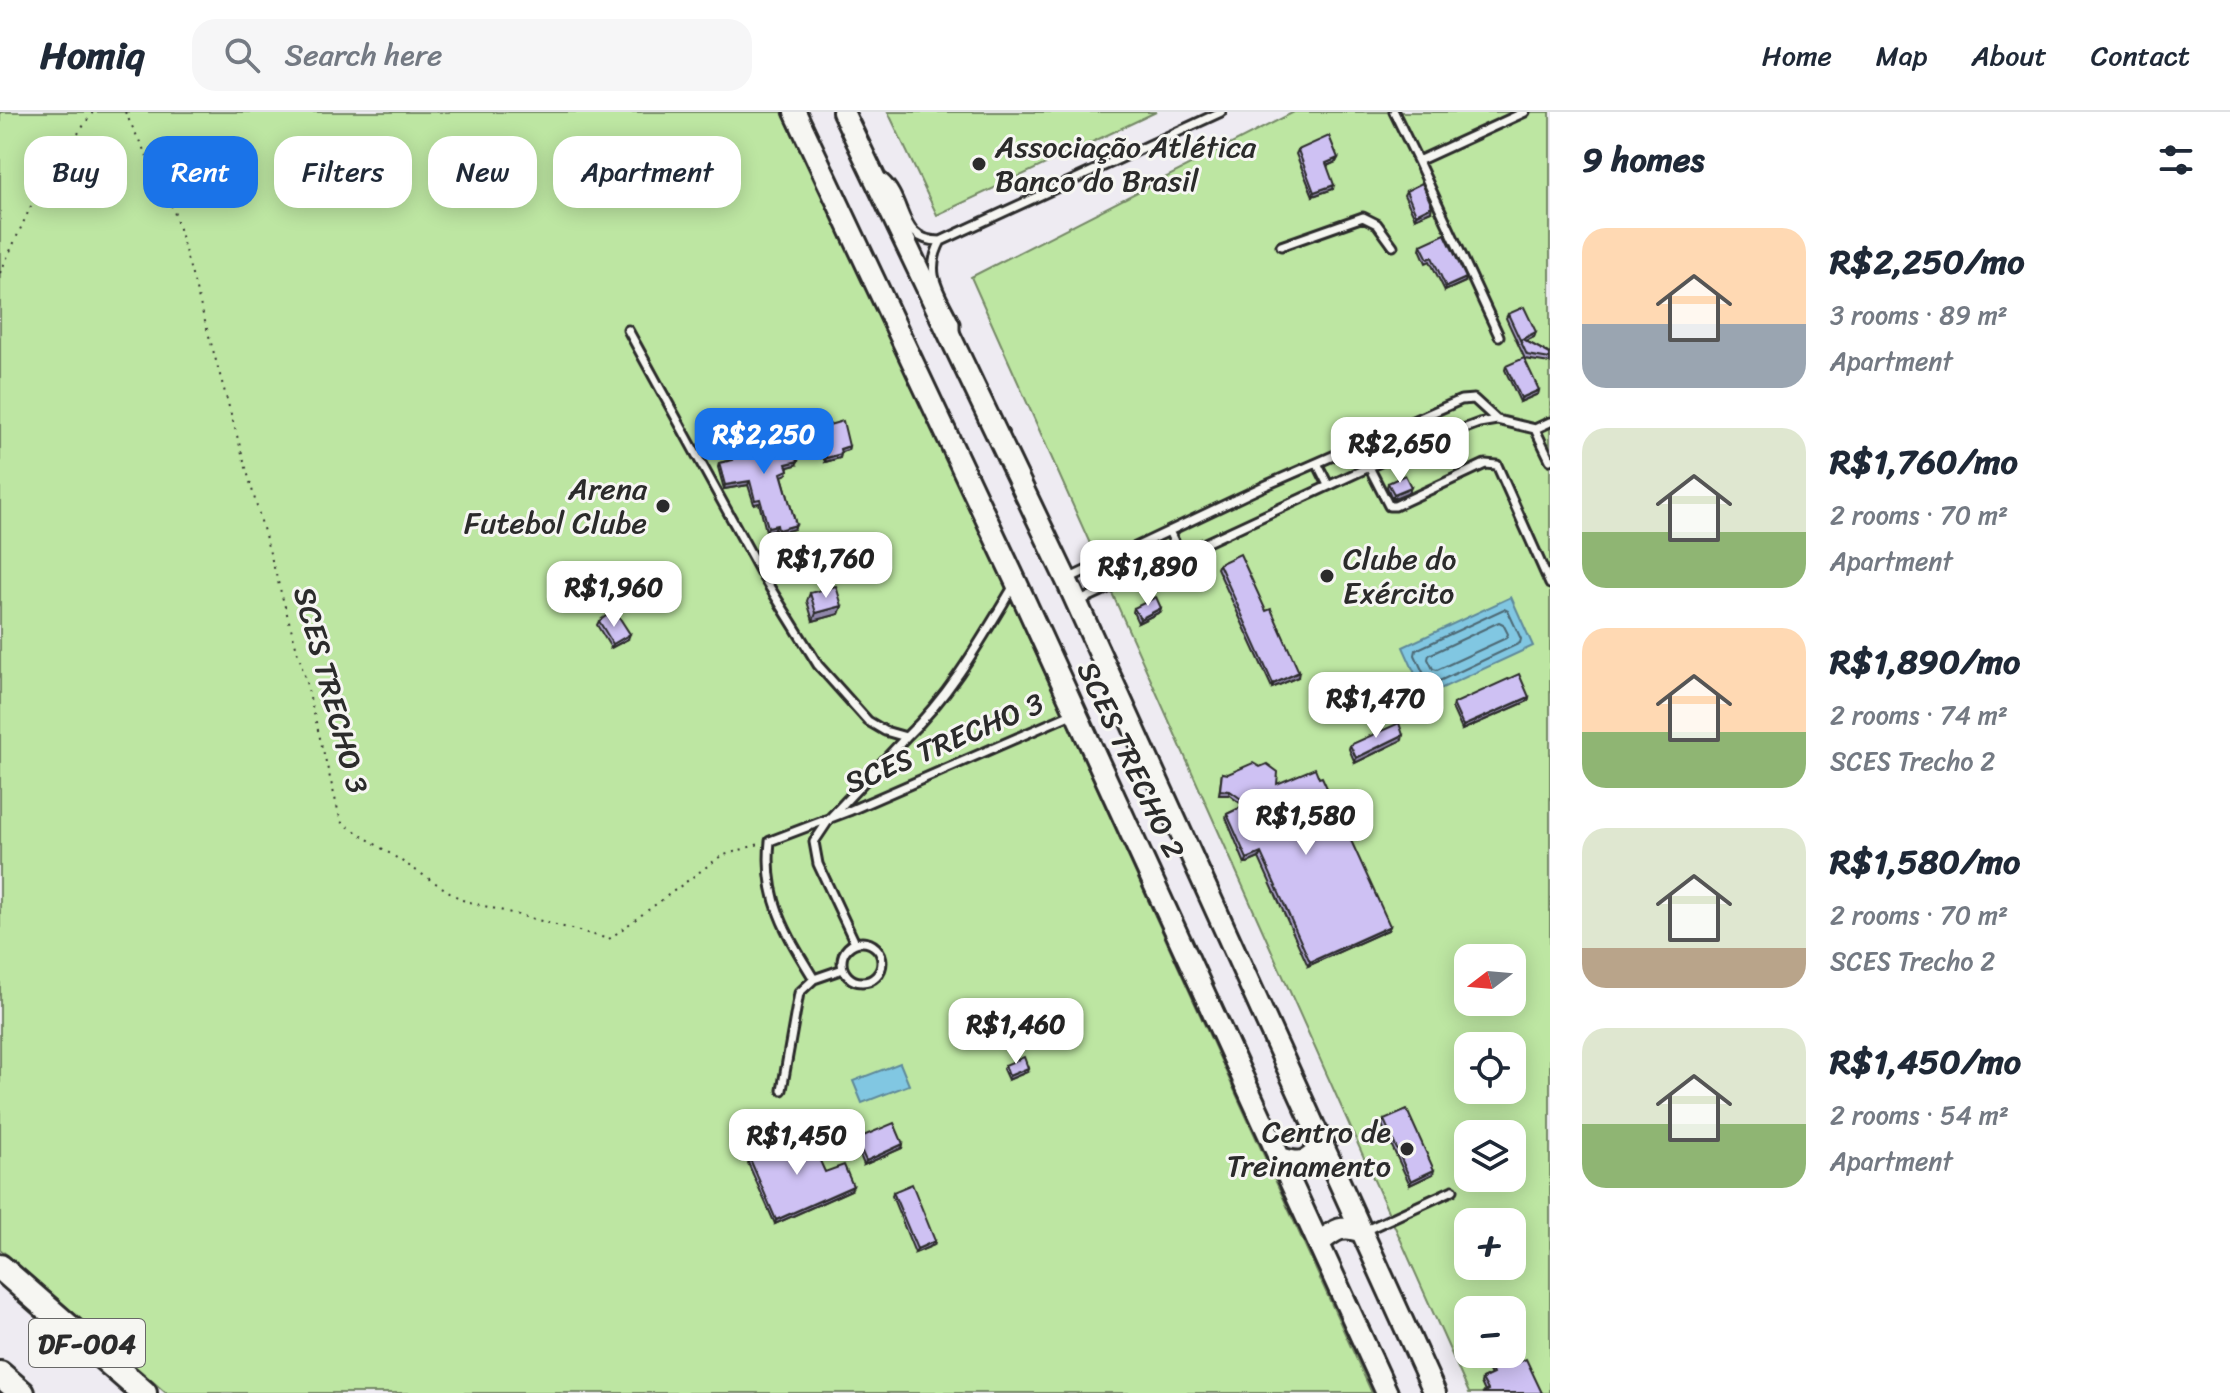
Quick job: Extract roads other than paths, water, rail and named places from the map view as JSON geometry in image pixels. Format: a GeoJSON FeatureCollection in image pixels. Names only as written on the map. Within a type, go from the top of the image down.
{"type":"FeatureCollection","features":[{"type":"Feature","properties":{"kind":"highway","name":"DF-004"},"geometry":{"type":"LineString","coordinates":[[0,1267],[144,1393]]}},
{"type":"Feature","properties":{"kind":"highway","name":"DF-004"},"geometry":{"type":"LineString","coordinates":[[0,1374],[22,1393]]}},
{"type":"Feature","properties":{"kind":"main road","name":"SCES TRECHO 2"},"geometry":{"type":"LineString","coordinates":[[795,112],[1016,582],[1387,1393]]}},
{"type":"Feature","properties":{"kind":"main road","name":"SCES TRECHO 2"},"geometry":{"type":"LineString","coordinates":[[843,112],[1066,579],[1435,1393]]}},
{"type":"Feature","properties":{"kind":"main road"},"geometry":{"type":"LineString","coordinates":[[1280,1158],[1297,1163],[1305,1161],[1314,1156],[1322,1141]]}},
{"type":"Feature","properties":{"kind":"main road"},"geometry":{"type":"LineString","coordinates":[[1320,1242],[1340,1229],[1349,1227],[1362,1232]]}},
{"type":"Feature","properties":{"kind":"lane"},"geometry":{"type":"LineString","coordinates":[[941,241],[1221,112]]}},
{"type":"Feature","properties":{"kind":"lane"},"geometry":{"type":"LineString","coordinates":[[1394,112],[1499,336]]}},
{"type":"Feature","properties":{"kind":"lane"},"geometry":{"type":"LineString","coordinates":[[1418,161],[1525,112]]}},
{"type":"Feature","properties":{"kind":"lane","name":"SCES TRECHO 2"},"geometry":{"type":"LineString","coordinates":[[869,167],[892,186],[913,232],[921,239],[941,241],[933,255],[931,268],[955,323],[955,346]]}},
{"type":"Feature","properties":{"kind":"lane"},"geometry":{"type":"LineString","coordinates":[[1281,246],[1363,217],[1377,224],[1393,246]]}},
{"type":"Feature","properties":{"kind":"lane"},"geometry":{"type":"LineString","coordinates":[[628,330],[757,566],[818,665],[868,721],[885,731],[906,737]]}},
{"type":"Feature","properties":{"kind":"lane"},"geometry":{"type":"LineString","coordinates":[[1066,579],[1461,400],[1470,399],[1479,403],[1497,420]]}},
{"type":"Feature","properties":{"kind":"lane"},"geometry":{"type":"LineString","coordinates":[[1076,603],[1406,450],[1479,423],[1497,420],[1535,429],[1550,422]]}},
{"type":"Feature","properties":{"kind":"lane"},"geometry":{"type":"LineString","coordinates":[[1397,428],[1406,450]]}},
{"type":"Feature","properties":{"kind":"lane"},"geometry":{"type":"LineString","coordinates":[[1535,429],[1550,460]]}},
{"type":"Feature","properties":{"kind":"lane"},"geometry":{"type":"LineString","coordinates":[[1317,463],[1328,485]]}},
{"type":"Feature","properties":{"kind":"lane"},"geometry":{"type":"LineString","coordinates":[[1369,467],[1389,506],[1395,506],[1485,464],[1497,465],[1550,584]]}},
{"type":"Feature","properties":{"kind":"lane"},"geometry":{"type":"LineString","coordinates":[[1169,531],[1180,554]]}},
{"type":"Feature","properties":{"kind":"lane"},"geometry":{"type":"LineString","coordinates":[[855,943],[818,864],[814,842],[830,818],[939,700],[963,669],[1016,582]]}},
{"type":"Feature","properties":{"kind":"lane","name":"SCES TRECHO 3"},"geometry":{"type":"LineString","coordinates":[[814,979],[783,929],[772,897],[767,866],[770,841],[1076,713]]}},
{"type":"Feature","properties":{"kind":"lane"},"geometry":{"type":"LineString","coordinates":[[855,943],[871,944],[877,949],[882,963],[880,971],[869,981],[854,981],[843,969],[844,954],[855,943]]}},
{"type":"Feature","properties":{"kind":"lane"},"geometry":{"type":"LineString","coordinates":[[782,1090],[799,993],[814,979],[843,969]]}},
{"type":"Feature","properties":{"kind":"lane"},"geometry":{"type":"LineString","coordinates":[[1362,1232],[1453,1190]]}},
{"type":"Feature","properties":{"kind":"water"},"geometry":{"type":"Polygon","coordinates":[[[1511,597],[1533,646],[1425,696],[1403,647],[1511,597]]]}},
{"type":"Feature","properties":{"kind":"water"},"geometry":{"type":"Polygon","coordinates":[[[900,1063],[909,1085],[862,1103],[853,1081],[900,1063]]]}},
{"type":"Feature","properties":{"kind":"place","name":"Associação Atlética Banco do Brasil"},"geometry":{"type":"Point","coordinates":[979,164]}},
{"type":"Feature","properties":{"kind":"place","name":"Arena Futebol Clube"},"geometry":{"type":"Point","coordinates":[663,506]}},
{"type":"Feature","properties":{"kind":"place","name":"Clube do Exército"},"geometry":{"type":"Point","coordinates":[1327,576]}},
{"type":"Feature","properties":{"kind":"place","name":"Centro de Treinamento"},"geometry":{"type":"Point","coordinates":[1407,1149]}}]}
